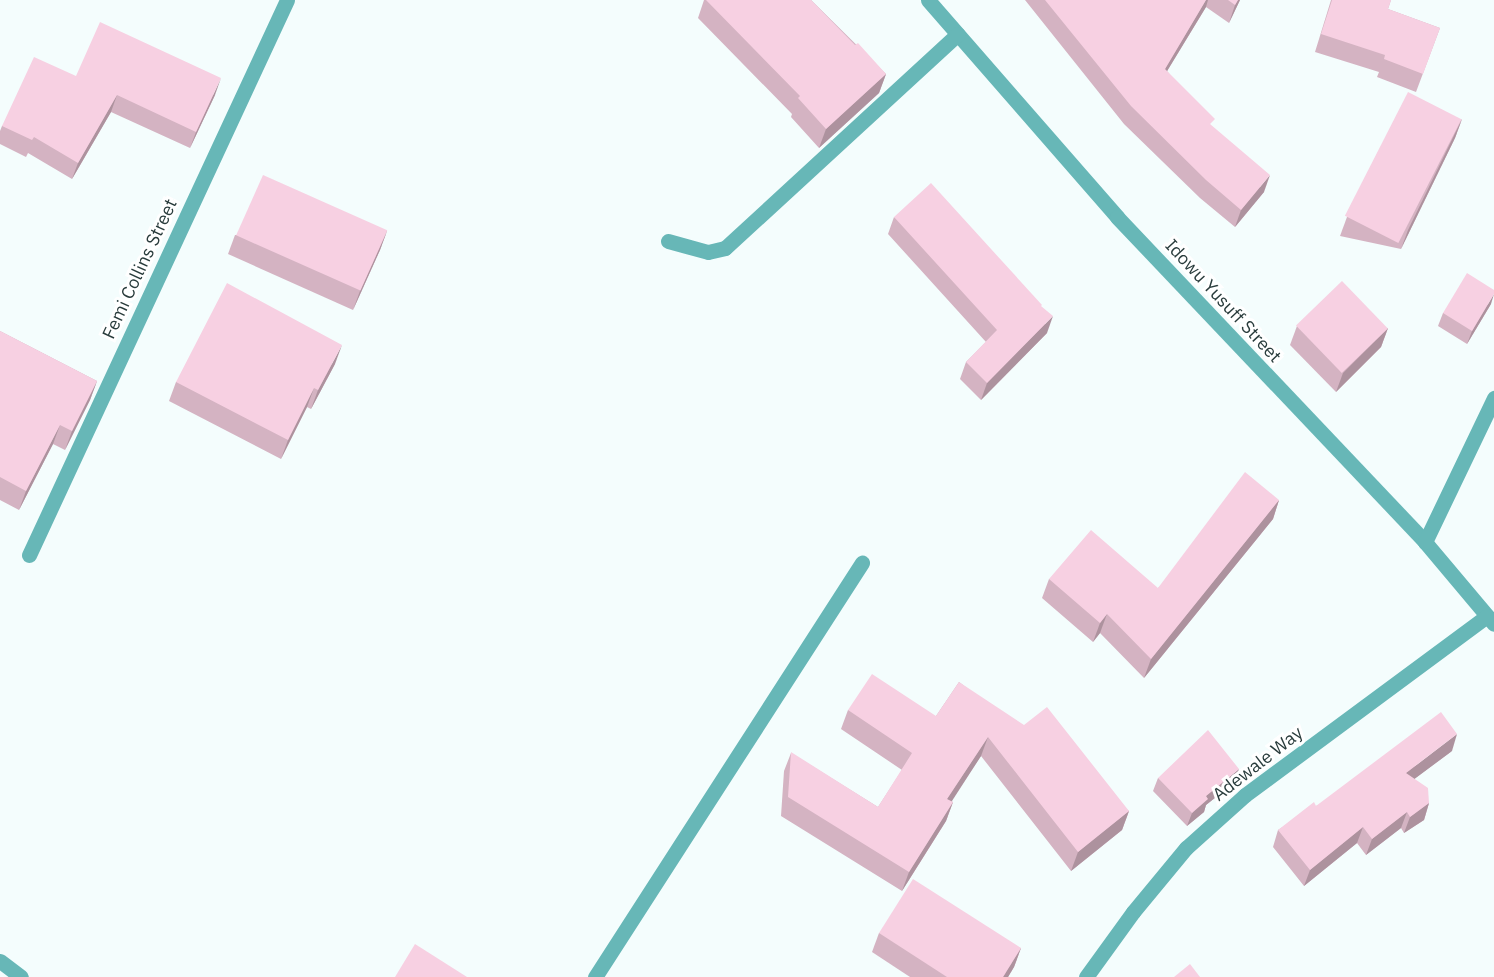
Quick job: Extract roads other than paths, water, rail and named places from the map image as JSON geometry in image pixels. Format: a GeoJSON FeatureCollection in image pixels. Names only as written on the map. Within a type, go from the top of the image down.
{"type":"FeatureCollection","features":[{"type":"Feature","properties":{"kind":"street","name":"Femi Collins Street"},"geometry":{"type":"LineString","coordinates":[[29,555],[287,0]]}},
{"type":"Feature","properties":{"kind":"street","name":"Idowu Yusuff Street"},"geometry":{"type":"LineString","coordinates":[[928,0],[1117,217],[1425,542],[1490,620]]}},
{"type":"Feature","properties":{"kind":"street"},"geometry":{"type":"LineString","coordinates":[[668,241],[708,252],[725,248],[958,34]]}},
{"type":"Feature","properties":{"kind":"street"},"geometry":{"type":"LineString","coordinates":[[1425,542],[1494,398]]}},
{"type":"Feature","properties":{"kind":"street"},"geometry":{"type":"LineString","coordinates":[[595,977],[862,562]]}},
{"type":"Feature","properties":{"kind":"street","name":"Adewale Way"},"geometry":{"type":"LineString","coordinates":[[1086,977],[1132,912],[1186,848],[1245,795],[1490,620]]}},
{"type":"Feature","properties":{"kind":"street"},"geometry":{"type":"LineString","coordinates":[[0,961],[21,977]]}}]}
